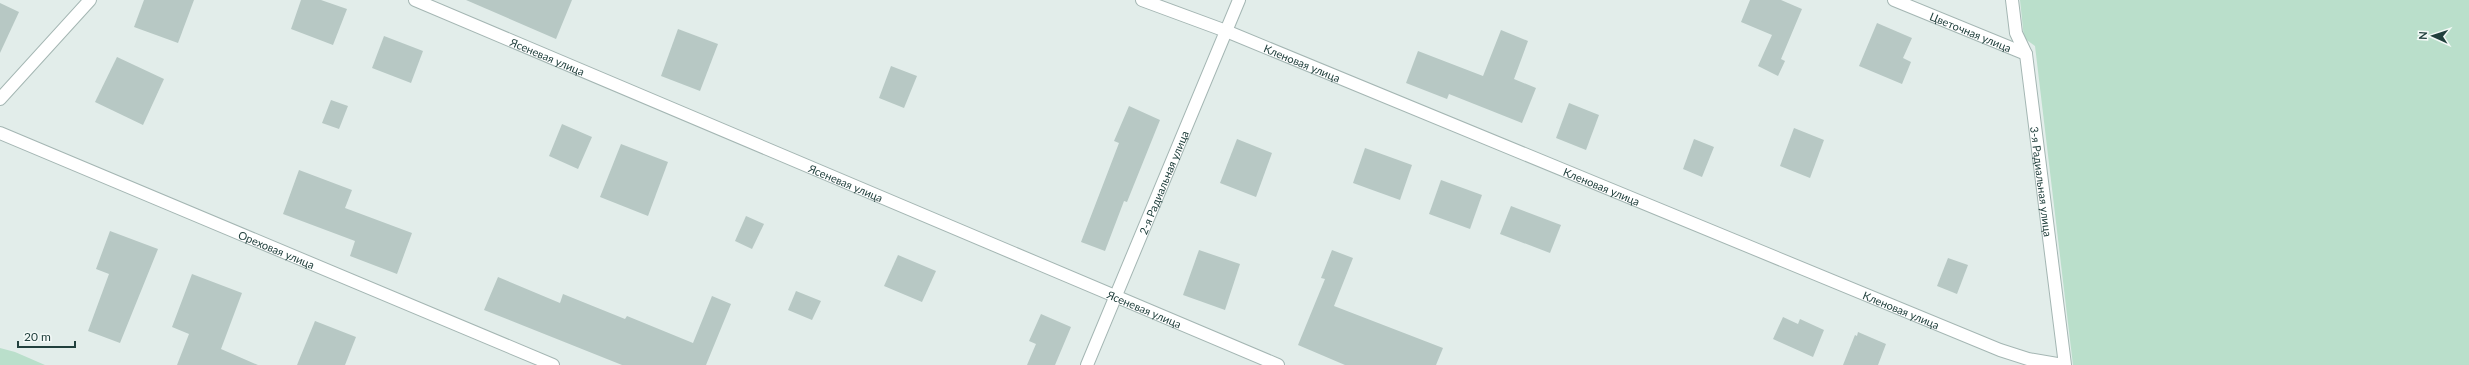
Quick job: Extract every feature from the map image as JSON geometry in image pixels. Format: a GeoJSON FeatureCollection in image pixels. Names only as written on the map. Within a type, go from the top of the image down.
{"type":"FeatureCollection","features":[{"type":"Feature","properties":{"kind":"street"},"geometry":{"type":"LineString","coordinates":[[0,99],[90,0]]}},
{"type":"Feature","properties":{"kind":"street","name":"Ясеневая улица"},"geometry":{"type":"LineString","coordinates":[[415,0],[1114,298],[1278,365]]}},
{"type":"Feature","properties":{"kind":"street","name":"Кленовая улица"},"geometry":{"type":"LineString","coordinates":[[1142,0],[1226,31],[2000,350],[2028,359],[2064,365]]}},
{"type":"Feature","properties":{"kind":"street","name":"2-я Радиальная улица"},"geometry":{"type":"LineString","coordinates":[[1086,365],[1239,0]]}},
{"type":"Feature","properties":{"kind":"street","name":"Цветочная улица"},"geometry":{"type":"LineString","coordinates":[[1894,0],[2026,54]]}},
{"type":"Feature","properties":{"kind":"street","name":"3-я Радиальная улица"},"geometry":{"type":"LineString","coordinates":[[2012,0],[2016,33],[2026,54],[2064,365]]}},
{"type":"Feature","properties":{"kind":"street","name":"Ореховая улица"},"geometry":{"type":"LineString","coordinates":[[0,133],[553,365]]}},
{"type":"Feature","properties":{"kind":"green space"},"geometry":{"type":"Polygon","coordinates":[[[2020,0],[2469,0],[2469,365],[2073,365],[2035,46],[2024,38],[2020,0]]]}},
{"type":"Feature","properties":{"kind":"green space"},"geometry":{"type":"Polygon","coordinates":[[[0,348],[15,352],[45,365],[0,365],[0,348]]]}},
{"type":"Feature","properties":{"kind":"building"},"geometry":{"type":"Polygon","coordinates":[[[144,0],[194,0],[178,43],[134,27],[144,0]]]}},
{"type":"Feature","properties":{"kind":"building"},"geometry":{"type":"Polygon","coordinates":[[[301,0],[321,0],[347,9],[333,45],[291,29],[301,0]]]}},
{"type":"Feature","properties":{"kind":"building"},"geometry":{"type":"Polygon","coordinates":[[[466,0],[572,0],[556,39],[466,0]]]}},
{"type":"Feature","properties":{"kind":"building"},"geometry":{"type":"Polygon","coordinates":[[[1750,0],[1781,0],[1802,9],[1781,59],[1785,61],[1778,76],[1758,66],[1772,35],[1741,22],[1750,0]]]}},
{"type":"Feature","properties":{"kind":"building"},"geometry":{"type":"Polygon","coordinates":[[[0,3],[19,12],[0,53],[0,3]]]}},
{"type":"Feature","properties":{"kind":"building"},"geometry":{"type":"Polygon","coordinates":[[[1877,23],[1912,38],[1903,58],[1911,62],[1902,84],[1859,66],[1877,23]]]}},
{"type":"Feature","properties":{"kind":"building"},"geometry":{"type":"Polygon","coordinates":[[[678,29],[718,44],[700,91],[661,76],[678,29]]]}},
{"type":"Feature","properties":{"kind":"building"},"geometry":{"type":"Polygon","coordinates":[[[1501,30],[1528,41],[1514,79],[1536,88],[1522,123],[1449,94],[1447,99],[1406,83],[1418,51],[1483,76],[1501,30]]]}},
{"type":"Feature","properties":{"kind":"building"},"geometry":{"type":"Polygon","coordinates":[[[384,36],[423,51],[411,83],[372,68],[384,36]]]}},
{"type":"Feature","properties":{"kind":"building"},"geometry":{"type":"Polygon","coordinates":[[[117,57],[164,79],[143,125],[95,102],[117,57]]]}},
{"type":"Feature","properties":{"kind":"building"},"geometry":{"type":"Polygon","coordinates":[[[891,66],[917,76],[904,108],[879,98],[891,66]]]}},
{"type":"Feature","properties":{"kind":"building"},"geometry":{"type":"Polygon","coordinates":[[[331,100],[348,106],[339,129],[322,123],[331,100]]]}},
{"type":"Feature","properties":{"kind":"building"},"geometry":{"type":"Polygon","coordinates":[[[1569,103],[1599,115],[1586,150],[1556,138],[1569,103]]]}},
{"type":"Feature","properties":{"kind":"building"},"geometry":{"type":"Polygon","coordinates":[[[1129,106],[1160,120],[1127,202],[1124,201],[1105,251],[1081,242],[1119,143],[1114,141],[1129,106]]]}},
{"type":"Feature","properties":{"kind":"building"},"geometry":{"type":"Polygon","coordinates":[[[562,124],[592,137],[578,169],[549,156],[562,124]]]}},
{"type":"Feature","properties":{"kind":"building"},"geometry":{"type":"Polygon","coordinates":[[[1794,128],[1824,140],[1810,178],[1780,166],[1794,128]]]}},
{"type":"Feature","properties":{"kind":"building"},"geometry":{"type":"Polygon","coordinates":[[[1237,139],[1272,153],[1256,197],[1220,183],[1237,139]]]}},
{"type":"Feature","properties":{"kind":"building"},"geometry":{"type":"Polygon","coordinates":[[[1694,139],[1714,147],[1702,177],[1683,169],[1694,139]]]}},
{"type":"Feature","properties":{"kind":"building"},"geometry":{"type":"Polygon","coordinates":[[[621,144],[668,162],[648,216],[600,197],[621,144]]]}},
{"type":"Feature","properties":{"kind":"building"},"geometry":{"type":"Polygon","coordinates":[[[1365,148],[1412,165],[1400,200],[1353,183],[1365,148]]]}},
{"type":"Feature","properties":{"kind":"building"},"geometry":{"type":"Polygon","coordinates":[[[299,170],[352,190],[345,208],[412,233],[397,274],[350,256],[355,241],[283,214],[299,170]]]}},
{"type":"Feature","properties":{"kind":"building"},"geometry":{"type":"Polygon","coordinates":[[[1441,180],[1482,195],[1470,229],[1429,214],[1441,180]]]}},
{"type":"Feature","properties":{"kind":"building"},"geometry":{"type":"Polygon","coordinates":[[[1511,206],[1561,225],[1550,253],[1500,234],[1511,206]]]}},
{"type":"Feature","properties":{"kind":"building"},"geometry":{"type":"Polygon","coordinates":[[[746,216],[764,224],[752,249],[735,241],[746,216]]]}},
{"type":"Feature","properties":{"kind":"building"},"geometry":{"type":"Polygon","coordinates":[[[110,231],[158,249],[120,343],[88,331],[109,274],[96,269],[110,231]]]}},
{"type":"Feature","properties":{"kind":"building"},"geometry":{"type":"Polygon","coordinates":[[[1199,250],[1240,264],[1225,310],[1183,295],[1199,250]]]}},
{"type":"Feature","properties":{"kind":"building"},"geometry":{"type":"Polygon","coordinates":[[[1332,250],[1353,258],[1334,306],[1443,348],[1436,365],[1345,365],[1298,345],[1325,279],[1321,278],[1332,250]]]}},
{"type":"Feature","properties":{"kind":"building"},"geometry":{"type":"Polygon","coordinates":[[[898,255],[936,271],[922,302],[884,286],[898,255]]]}},
{"type":"Feature","properties":{"kind":"building"},"geometry":{"type":"Polygon","coordinates":[[[1948,258],[1968,265],[1957,294],[1937,286],[1948,258]]]}},
{"type":"Feature","properties":{"kind":"building"},"geometry":{"type":"Polygon","coordinates":[[[192,274],[242,293],[221,349],[258,365],[177,365],[189,334],[172,327],[192,274]]]}},
{"type":"Feature","properties":{"kind":"building"},"geometry":{"type":"Polygon","coordinates":[[[498,277],[560,303],[563,294],[625,319],[627,316],[693,343],[712,296],[731,304],[706,365],[622,365],[484,310],[498,277]]]}},
{"type":"Feature","properties":{"kind":"building"},"geometry":{"type":"Polygon","coordinates":[[[796,291],[821,301],[812,320],[788,310],[796,291]]]}},
{"type":"Feature","properties":{"kind":"building"},"geometry":{"type":"Polygon","coordinates":[[[1041,314],[1071,327],[1055,365],[1027,365],[1036,344],[1029,341],[1041,314]]]}},
{"type":"Feature","properties":{"kind":"building"},"geometry":{"type":"Polygon","coordinates":[[[1783,317],[1798,324],[1800,319],[1824,330],[1813,357],[1773,339],[1783,317]]]}},
{"type":"Feature","properties":{"kind":"building"},"geometry":{"type":"Polygon","coordinates":[[[315,321],[356,337],[345,365],[297,365],[315,321]]]}},
{"type":"Feature","properties":{"kind":"building"},"geometry":{"type":"Polygon","coordinates":[[[1858,332],[1886,344],[1878,365],[1843,365],[1855,335],[1857,336],[1858,332]]]}}]}
